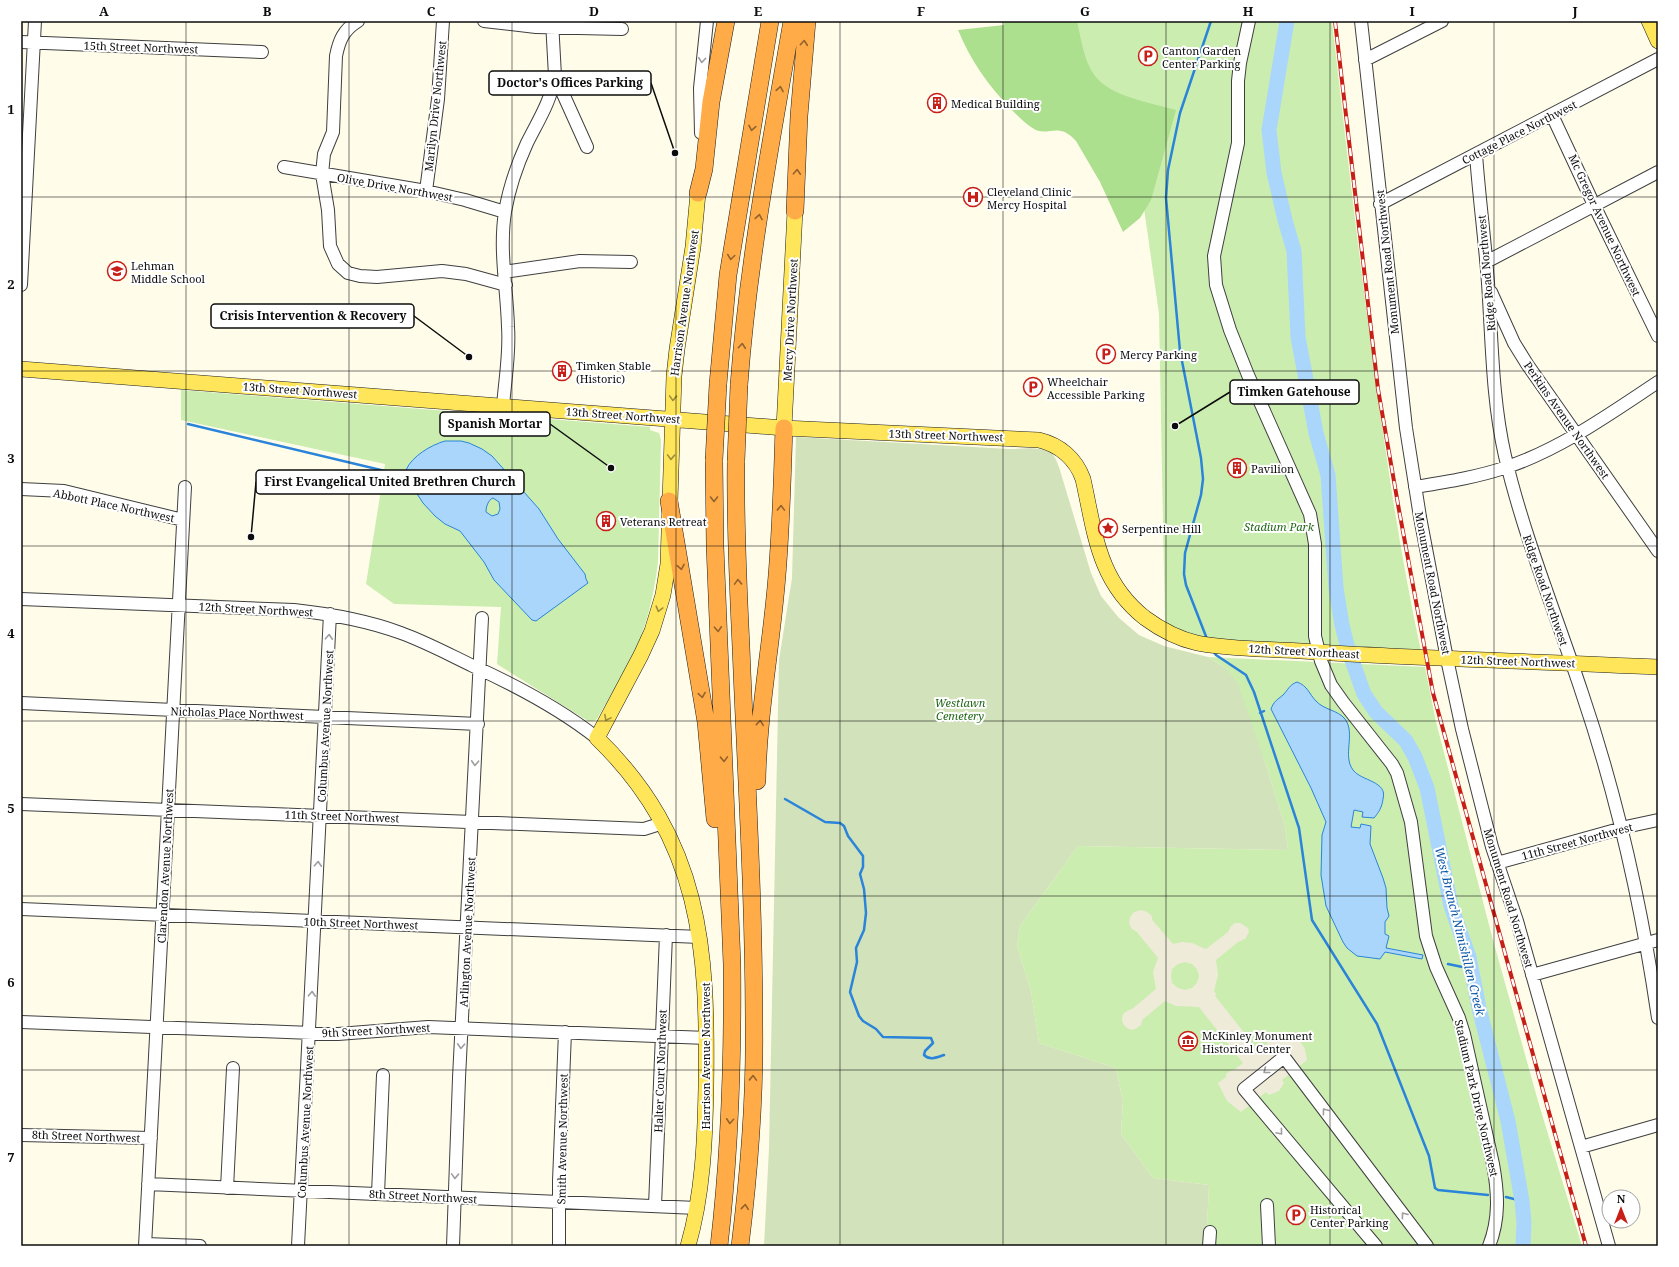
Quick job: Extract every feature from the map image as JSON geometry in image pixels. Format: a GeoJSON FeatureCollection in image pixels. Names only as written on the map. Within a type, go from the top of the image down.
{"type":"FeatureCollection","features":[{"type":"Feature","properties":{"kind":"highway"},"geometry":{"type":"LineString","coordinates":[[698,193],[704,168],[712,94],[726,21]]}},
{"type":"Feature","properties":{"kind":"highway"},"geometry":{"type":"LineString","coordinates":[[719,1246],[728,1157],[733,1026],[715,561],[714,460],[718,384],[729,268],[770,21]]}},
{"type":"Feature","properties":{"kind":"highway"},"geometry":{"type":"LineString","coordinates":[[740,1246],[746,1197],[752,1112],[754,1027],[753,957],[736,541],[736,461],[739,385],[747,297],[756,235],[792,21]]}},
{"type":"Feature","properties":{"kind":"highway"},"geometry":{"type":"LineString","coordinates":[[795,211],[799,116],[806,21]]}},
{"type":"Feature","properties":{"kind":"highway"},"geometry":{"type":"LineString","coordinates":[[753,957],[760,916],[757,763],[779,554],[784,428]]}},
{"type":"Feature","properties":{"kind":"highway"},"geometry":{"type":"LineString","coordinates":[[670,501],[706,722],[712,771],[722,953],[733,1026]]}},
{"type":"Feature","properties":{"kind":"main road"},"geometry":{"type":"LineString","coordinates":[[1649,21],[1658,41]]}},
{"type":"Feature","properties":{"kind":"main road","name":"Harrison Avenue Northwest"},"geometry":{"type":"LineString","coordinates":[[688,1246],[697,1208],[705,1139],[707,1038],[704,974],[700,937],[688,885],[672,840],[653,807],[624,766],[597,738],[641,655],[658,613],[668,564],[677,349],[693,248],[698,193]]}},
{"type":"Feature","properties":{"kind":"main road","name":"Mercy Drive Northwest"},"geometry":{"type":"LineString","coordinates":[[784,428],[795,211]]}},
{"type":"Feature","properties":{"kind":"main road","name":"13th Street Northwest"},"geometry":{"type":"LineString","coordinates":[[21,369],[673,418],[784,428],[1034,439],[1056,446],[1073,460],[1081,474],[1101,558],[1115,585],[1129,603],[1146,618],[1167,632],[1196,643],[1232,647]]}},
{"type":"Feature","properties":{"kind":"main road","name":"12th Street Northeast"},"geometry":{"type":"LineString","coordinates":[[1232,647],[1377,655]]}},
{"type":"Feature","properties":{"kind":"main road","name":"12th Street Northwest"},"geometry":{"type":"LineString","coordinates":[[1377,655],[1658,667]]}},
{"type":"Feature","properties":{"kind":"street"},"geometry":{"type":"LineString","coordinates":[[21,284],[35,21]]}},
{"type":"Feature","properties":{"kind":"street"},"geometry":{"type":"LineString","coordinates":[[358,21],[347,29],[339,45],[336,56],[333,132],[324,154],[322,174],[328,210],[332,252],[338,264],[348,273],[367,277],[421,272],[455,272],[506,285]]}},
{"type":"Feature","properties":{"kind":"street","name":"Marilyn Drive Northwest"},"geometry":{"type":"LineString","coordinates":[[426,191],[438,99],[443,21]]}},
{"type":"Feature","properties":{"kind":"street"},"geometry":{"type":"LineString","coordinates":[[484,21],[622,29]]}},
{"type":"Feature","properties":{"kind":"street","name":"Harrison Avenue Northwest"},"geometry":{"type":"LineString","coordinates":[[698,193],[701,137],[700,88],[707,21]]}},
{"type":"Feature","properties":{"kind":"street","name":"Stadium Park Drive Northwest"},"geometry":{"type":"LineString","coordinates":[[1249,21],[1238,80],[1238,144],[1216,242],[1214,269],[1216,285],[1230,330],[1284,458],[1306,502],[1310,514],[1315,544],[1315,630],[1323,652],[1331,684],[1343,702],[1392,764],[1401,784],[1411,822],[1426,936],[1436,967],[1459,1018],[1464,1034],[1493,1164],[1497,1185],[1498,1212],[1489,1246]]}},
{"type":"Feature","properties":{"kind":"street","name":"Monument Road Northwest"},"geometry":{"type":"LineString","coordinates":[[1361,21],[1402,398],[1415,487],[1447,659],[1462,730],[1497,863],[1517,921],[1609,1246]]}},
{"type":"Feature","properties":{"kind":"street"},"geometry":{"type":"LineString","coordinates":[[1365,60],[1442,21]]}},
{"type":"Feature","properties":{"kind":"street"},"geometry":{"type":"LineString","coordinates":[[503,406],[509,334],[504,272],[503,234],[505,212],[516,171],[553,90],[555,76],[552,24]]}},
{"type":"Feature","properties":{"kind":"street","name":"15th Street Northwest"},"geometry":{"type":"LineString","coordinates":[[21,42],[262,52]]}},
{"type":"Feature","properties":{"kind":"street","name":"Cottage Place Northwest"},"geometry":{"type":"LineString","coordinates":[[1380,204],[1658,59]]}},
{"type":"Feature","properties":{"kind":"street"},"geometry":{"type":"LineString","coordinates":[[555,76],[587,147]]}},
{"type":"Feature","properties":{"kind":"street","name":"Mc Gregor Avenue Northwest"},"geometry":{"type":"LineString","coordinates":[[1552,115],[1658,336]]}},
{"type":"Feature","properties":{"kind":"street","name":"Ridge Road Northwest"},"geometry":{"type":"LineString","coordinates":[[1476,154],[1488,283],[1495,393],[1499,423],[1508,467],[1529,542],[1582,693],[1622,828],[1652,942],[1658,1018]]}},
{"type":"Feature","properties":{"kind":"street","name":"Olive Drive Northwest"},"geometry":{"type":"LineString","coordinates":[[284,167],[426,191],[465,200],[505,212]]}},
{"type":"Feature","properties":{"kind":"street"},"geometry":{"type":"LineString","coordinates":[[1486,262],[1658,172]]}},
{"type":"Feature","properties":{"kind":"street"},"geometry":{"type":"LineString","coordinates":[[504,272],[580,261],[631,262]]}},
{"type":"Feature","properties":{"kind":"street","name":"Perkins Avenue Northwest"},"geometry":{"type":"LineString","coordinates":[[1488,283],[1500,314],[1527,364],[1658,551]]}},
{"type":"Feature","properties":{"kind":"street"},"geometry":{"type":"LineString","coordinates":[[1415,487],[1458,480],[1508,467],[1576,434],[1658,382]]}},
{"type":"Feature","properties":{"kind":"street","name":"Clarendon Avenue Northwest"},"geometry":{"type":"LineString","coordinates":[[145,1245],[185,487]]}},
{"type":"Feature","properties":{"kind":"street","name":"Abbott Place Northwest"},"geometry":{"type":"LineString","coordinates":[[21,489],[64,491],[183,520]]}},
{"type":"Feature","properties":{"kind":"street","name":"12th Street Northwest"},"geometry":{"type":"LineString","coordinates":[[21,599],[179,604],[294,610],[330,614],[367,622],[402,633],[531,694],[565,714],[597,738]]}},
{"type":"Feature","properties":{"kind":"street","name":"Columbus Avenue Northwest"},"geometry":{"type":"LineString","coordinates":[[298,1246],[326,717],[330,614]]}},
{"type":"Feature","properties":{"kind":"street","name":"Arlington Avenue Northwest"},"geometry":{"type":"LineString","coordinates":[[453,1246],[454,1197],[482,618]]}},
{"type":"Feature","properties":{"kind":"street","name":"Nicholas Place Northwest"},"geometry":{"type":"LineString","coordinates":[[21,703],[478,724]]}},
{"type":"Feature","properties":{"kind":"street","name":"11th Street Northwest"},"geometry":{"type":"LineString","coordinates":[[21,804],[644,828],[663,823]]}},
{"type":"Feature","properties":{"kind":"street","name":"11th Street Northwest"},"geometry":{"type":"LineString","coordinates":[[1497,863],[1622,828],[1658,820]]}},
{"type":"Feature","properties":{"kind":"street","name":"10th Street Northwest"},"geometry":{"type":"LineString","coordinates":[[21,909],[700,937]]}},
{"type":"Feature","properties":{"kind":"street","name":"Halter Court Northwest"},"geometry":{"type":"LineString","coordinates":[[655,1206],[666,935]]}},
{"type":"Feature","properties":{"kind":"street"},"geometry":{"type":"LineString","coordinates":[[1532,975],[1652,942]]}},
{"type":"Feature","properties":{"kind":"street","name":"9th Street Northwest"},"geometry":{"type":"LineString","coordinates":[[21,1022],[338,1034],[428,1027],[707,1038]]}},
{"type":"Feature","properties":{"kind":"street","name":"Smith Avenue Northwest"},"geometry":{"type":"LineString","coordinates":[[559,1246],[559,1181],[565,1032]]}},
{"type":"Feature","properties":{"kind":"street"},"geometry":{"type":"LineString","coordinates":[[1376,1246],[1244,1089],[1284,1057],[1427,1246]]}},
{"type":"Feature","properties":{"kind":"street"},"geometry":{"type":"LineString","coordinates":[[227,1188],[233,1068]]}},
{"type":"Feature","properties":{"kind":"street"},"geometry":{"type":"LineString","coordinates":[[378,1194],[383,1075]]}},
{"type":"Feature","properties":{"kind":"street"},"geometry":{"type":"LineString","coordinates":[[1581,1147],[1658,1125]]}},
{"type":"Feature","properties":{"kind":"street","name":"8th Street Northwest"},"geometry":{"type":"LineString","coordinates":[[21,1134],[151,1138]]}},
{"type":"Feature","properties":{"kind":"street","name":"8th Street Northwest"},"geometry":{"type":"LineString","coordinates":[[148,1184],[697,1208]]}},
{"type":"Feature","properties":{"kind":"street"},"geometry":{"type":"LineString","coordinates":[[1267,1205],[1269,1246]]}},
{"type":"Feature","properties":{"kind":"street"},"geometry":{"type":"LineString","coordinates":[[1209,1246],[1210,1232]]}},
{"type":"Feature","properties":{"kind":"street"},"geometry":{"type":"LineString","coordinates":[[145,1245],[200,1246]]}},
{"type":"Feature","properties":{"kind":"green space","name":"Stadium Park"},"geometry":{"type":"Polygon","coordinates":[[[1004,21],[1332,21],[1359,251],[1391,488],[1421,651],[1193,638],[1165,624],[1159,314],[1137,159],[1004,25],[1004,21]]]}},
{"type":"Feature","properties":{"kind":"green space"},"geometry":{"type":"Polygon","coordinates":[[[1004,21],[1077,21],[1083,50],[1088,64],[1095,76],[1102,83],[1121,94],[1144,102],[1176,110],[1151,200],[1140,218],[1123,232],[1100,182],[1076,141],[1064,132],[1054,130],[1039,131],[1027,125],[1002,100],[980,72],[968,52],[958,30],[1004,25],[1004,21]]]}},
{"type":"Feature","properties":{"kind":"green space"},"geometry":{"type":"Polygon","coordinates":[[[181,390],[650,427],[650,430],[659,433],[661,440],[658,562],[652,600],[641,636],[631,660],[597,719],[588,721],[497,664],[501,607],[394,604],[366,584],[385,464],[181,420],[181,390]]]}},
{"type":"Feature","properties":{"kind":"green space","name":"Westlawn Cemetery"},"geometry":{"type":"Polygon","coordinates":[[[796,437],[1009,449],[1041,449],[1051,453],[1055,457],[1059,467],[1091,573],[1101,596],[1119,618],[1139,635],[1164,646],[1208,657],[1227,669],[1238,684],[1285,826],[1288,850],[1078,846],[1020,926],[1017,946],[1031,991],[1039,1043],[1116,1068],[1123,1102],[1121,1134],[1153,1178],[1209,1185],[1206,1246],[764,1246],[769,1148],[779,660],[792,578],[796,437]]]}},
{"type":"Feature","properties":{"kind":"green space"},"geometry":{"type":"Polygon","coordinates":[[[1208,657],[1425,667],[1436,722],[1493,940],[1538,1101],[1582,1246],[1206,1246],[1209,1185],[1153,1178],[1121,1134],[1123,1102],[1116,1068],[1039,1043],[1031,991],[1017,946],[1020,926],[1078,846],[1288,850],[1285,826],[1265,762],[1227,669],[1208,657]]]}},
{"type":"Feature","properties":{"kind":"shaded area"},"geometry":{"type":"Polygon","coordinates":[[[1141,910],[1151,915],[1153,921],[1173,944],[1182,942],[1192,943],[1206,949],[1228,932],[1231,926],[1235,923],[1240,923],[1248,928],[1249,932],[1245,939],[1238,942],[1216,960],[1218,975],[1214,991],[1216,994],[1215,996],[1258,1050],[1267,1044],[1272,1038],[1284,1031],[1300,1041],[1305,1049],[1307,1060],[1282,1080],[1284,1083],[1279,1091],[1269,1095],[1266,1092],[1241,1112],[1227,1101],[1218,1083],[1226,1077],[1226,1074],[1243,1063],[1199,1007],[1176,1006],[1165,1001],[1142,1020],[1141,1025],[1137,1028],[1132,1030],[1123,1024],[1123,1014],[1132,1009],[1156,989],[1153,972],[1158,958],[1137,932],[1132,929],[1129,923],[1130,917],[1134,912],[1141,910]],[[1185,962],[1178,964],[1172,969],[1172,983],[1178,988],[1185,990],[1192,988],[1197,983],[1199,976],[1197,969],[1192,964],[1185,962]]]}},
{"type":"Feature","properties":{"kind":"water"},"geometry":{"type":"Polygon","coordinates":[[[445,441],[461,441],[469,443],[492,456],[539,509],[558,539],[585,574],[588,583],[536,621],[532,620],[494,580],[484,562],[460,531],[445,524],[435,516],[423,503],[410,483],[405,480],[406,470],[413,460],[428,448],[445,441]],[[493,498],[491,499],[486,508],[486,512],[492,516],[498,514],[500,509],[499,502],[493,498]]]}},
{"type":"Feature","properties":{"kind":"water"},"geometry":{"type":"Polygon","coordinates":[[[1297,682],[1306,688],[1319,704],[1339,714],[1345,719],[1349,731],[1349,758],[1353,770],[1357,774],[1382,788],[1383,802],[1376,816],[1374,818],[1362,817],[1363,812],[1354,810],[1351,827],[1360,828],[1361,824],[1371,826],[1370,844],[1386,888],[1389,916],[1385,922],[1385,934],[1389,936],[1386,948],[1423,955],[1422,959],[1385,952],[1380,959],[1357,956],[1347,948],[1343,942],[1326,906],[1321,875],[1322,835],[1326,822],[1311,788],[1271,709],[1273,704],[1290,686],[1297,682]]]}},
{"type":"Feature","properties":{"kind":"waterway"},"geometry":{"type":"LineString","coordinates":[[1207,639],[1186,585],[1184,574],[1185,553],[1201,495],[1203,479],[1201,458],[1180,351],[1166,198],[1168,170],[1180,113],[1211,21]]}},
{"type":"Feature","properties":{"kind":"waterway","name":"West Branch Nimishillen Creek"},"geometry":{"type":"LineString","coordinates":[[1287,21],[1269,130],[1274,173],[1294,251],[1298,337],[1316,433],[1328,475],[1336,588],[1342,625],[1348,649],[1364,694],[1376,712],[1406,741],[1415,757],[1427,788],[1451,906],[1469,957],[1479,1008],[1508,1121],[1522,1201],[1524,1223],[1523,1246]]}},
{"type":"Feature","properties":{"kind":"waterway"},"geometry":{"type":"LineString","coordinates":[[188,424],[406,476]]}},
{"type":"Feature","properties":{"kind":"waterway"},"geometry":{"type":"LineString","coordinates":[[1214,652],[1216,655],[1246,675],[1254,692],[1299,828],[1312,920],[1377,1024],[1429,1156],[1435,1188],[1438,1190],[1488,1195]]}},
{"type":"Feature","properties":{"kind":"waterway"},"geometry":{"type":"LineString","coordinates":[[1260,713],[1264,711]]}},
{"type":"Feature","properties":{"kind":"waterway"},"geometry":{"type":"LineString","coordinates":[[785,799],[825,822],[840,823],[844,826],[848,836],[863,856],[863,867],[860,874],[864,889],[866,913],[864,930],[856,948],[857,962],[850,992],[859,1016],[863,1021],[876,1029],[883,1037],[931,1038],[933,1043],[925,1051],[924,1055],[929,1058],[944,1055]]}},
{"type":"Feature","properties":{"kind":"waterway"},"geometry":{"type":"LineString","coordinates":[[1448,964],[1472,969]]}},
{"type":"Feature","properties":{"kind":"waterway"},"geometry":{"type":"LineString","coordinates":[[1506,1197],[1522,1201]]}},
{"type":"Feature","properties":{"kind":"railway"},"geometry":{"type":"LineString","coordinates":[[1335,21],[1378,389],[1433,693],[1586,1246]]}},
{"type":"Feature","properties":{"kind":"place","name":"Canton Garden Center Parking"},"geometry":{"type":"Point","coordinates":[1148,56]}},
{"type":"Feature","properties":{"kind":"place","name":"Medical Building"},"geometry":{"type":"Point","coordinates":[937,103]}},
{"type":"Feature","properties":{"kind":"place","name":"Doctor's Offices Parking"},"geometry":{"type":"Point","coordinates":[675,153]}},
{"type":"Feature","properties":{"kind":"place","name":"Cleveland Clinic Mercy Hospital"},"geometry":{"type":"Point","coordinates":[973,197]}},
{"type":"Feature","properties":{"kind":"place","name":"Lehman Middle School"},"geometry":{"type":"Point","coordinates":[117,271]}},
{"type":"Feature","properties":{"kind":"place","name":"Mercy Parking"},"geometry":{"type":"Point","coordinates":[1106,354]}},
{"type":"Feature","properties":{"kind":"place","name":"Crisis Intervention & Recovery"},"geometry":{"type":"Point","coordinates":[469,357]}},
{"type":"Feature","properties":{"kind":"place","name":"Timken Stable (Historic)"},"geometry":{"type":"Point","coordinates":[562,371]}},
{"type":"Feature","properties":{"kind":"place","name":"Wheelchair Accessible Parking"},"geometry":{"type":"Point","coordinates":[1033,387]}},
{"type":"Feature","properties":{"kind":"place","name":"Timken Gatehouse"},"geometry":{"type":"Point","coordinates":[1175,426]}},
{"type":"Feature","properties":{"kind":"place","name":"Spanish Mortar"},"geometry":{"type":"Point","coordinates":[611,468]}},
{"type":"Feature","properties":{"kind":"place","name":"Pavilion"},"geometry":{"type":"Point","coordinates":[1237,468]}},
{"type":"Feature","properties":{"kind":"place","name":"Veterans Retreat"},"geometry":{"type":"Point","coordinates":[606,521]}},
{"type":"Feature","properties":{"kind":"place","name":"Serpentine Hill"},"geometry":{"type":"Point","coordinates":[1108,528]}},
{"type":"Feature","properties":{"kind":"place","name":"First Evangelical United Brethren Church"},"geometry":{"type":"Point","coordinates":[251,537]}},
{"type":"Feature","properties":{"kind":"place","name":"McKinley Monument Historical Center"},"geometry":{"type":"Point","coordinates":[1188,1041]}},
{"type":"Feature","properties":{"kind":"place","name":"Historical Center Parking"},"geometry":{"type":"Point","coordinates":[1296,1215]}}]}
